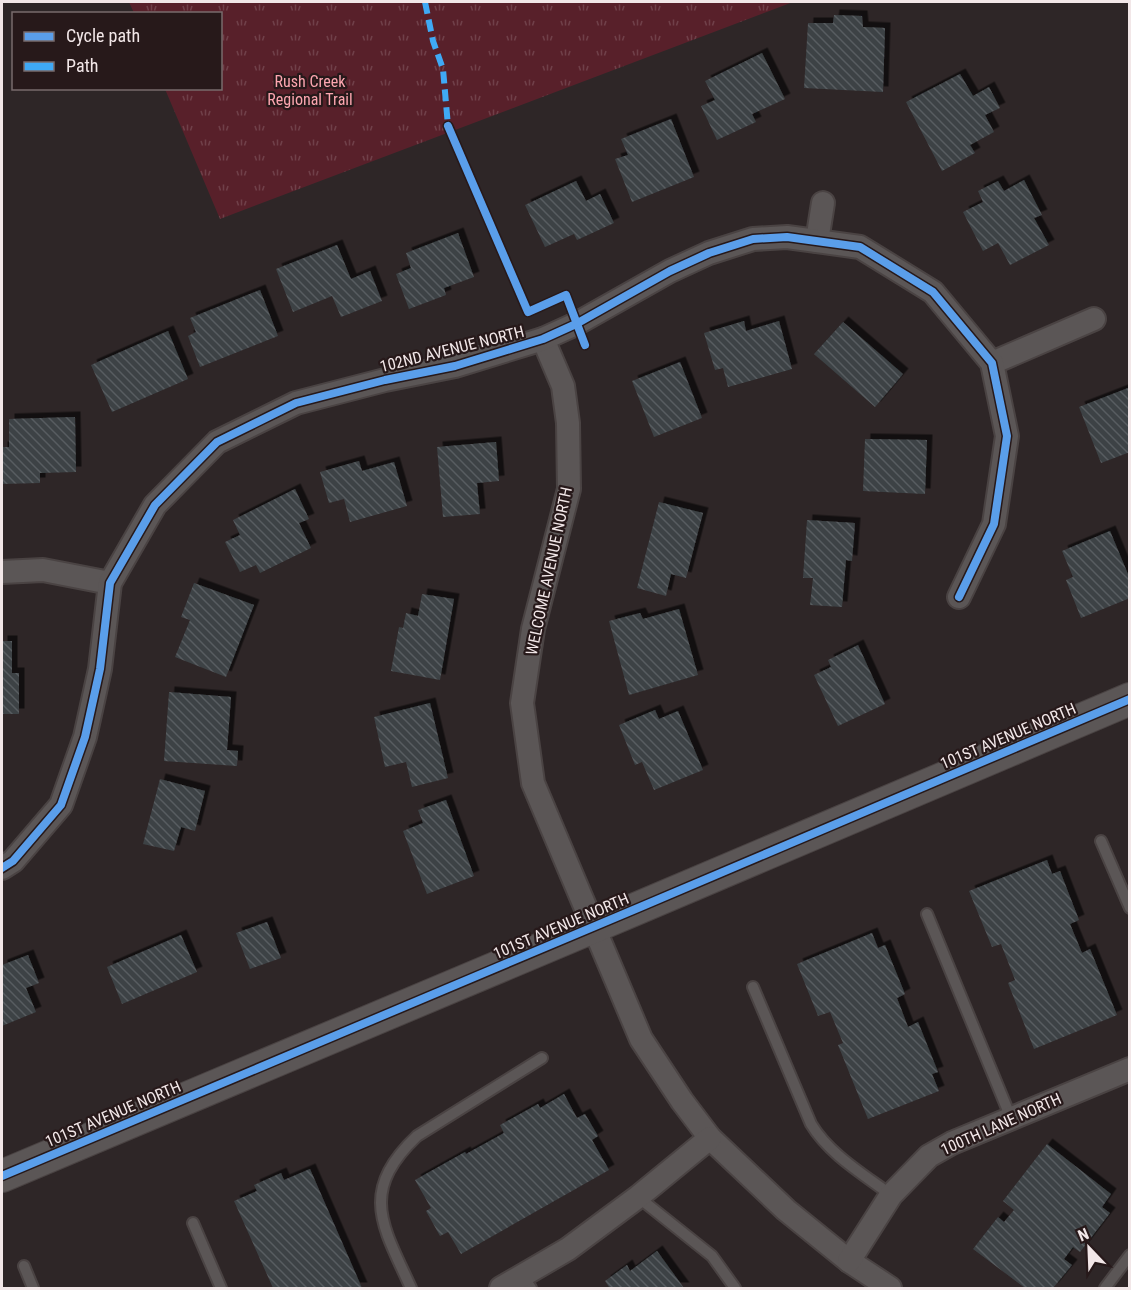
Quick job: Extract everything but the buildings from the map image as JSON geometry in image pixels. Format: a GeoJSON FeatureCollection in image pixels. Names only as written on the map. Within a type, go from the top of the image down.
{"type":"FeatureCollection","features":[{"type":"Feature","properties":{"kind":"street"},"geometry":{"type":"LineString","coordinates":[[817,241],[823,203]]}},
{"type":"Feature","properties":{"kind":"street","name":"102ND AVENUE NORTH"},"geometry":{"type":"LineString","coordinates":[[2,868],[13,861],[61,805],[85,737],[100,669],[110,583],[155,505],[218,442],[296,403],[385,380],[455,366],[543,339],[576,324],[670,271],[709,253],[753,239],[787,237],[860,247],[933,292],[992,363],[1007,436],[994,524],[959,597]]}},
{"type":"Feature","properties":{"kind":"street"},"geometry":{"type":"LineString","coordinates":[[992,363],[1094,319]]}},
{"type":"Feature","properties":{"kind":"street","name":"WELCOME AVENUE NORTH"},"geometry":{"type":"LineString","coordinates":[[543,339],[562,386],[568,423],[569,489],[533,629],[522,703],[533,783],[641,1039],[682,1101],[710,1138],[786,1210],[849,1261],[890,1288]]}},
{"type":"Feature","properties":{"kind":"street"},"geometry":{"type":"LineString","coordinates":[[2,572],[43,570],[110,583]]}},
{"type":"Feature","properties":{"kind":"street","name":"101ST AVENUE NORTH"},"geometry":{"type":"LineString","coordinates":[[2,1176],[1130,699]]}},
{"type":"Feature","properties":{"kind":"street","name":"100TH LANE NORTH"},"geometry":{"type":"LineString","coordinates":[[849,1261],[891,1195],[929,1156],[952,1143],[1130,1069]]}},
{"type":"Feature","properties":{"kind":"street"},"geometry":{"type":"LineString","coordinates":[[501,1288],[527,1282],[568,1248],[638,1197],[710,1138]]}},
{"type":"Feature","properties":{"kind":"lane"},"geometry":{"type":"LineString","coordinates":[[1101,841],[1130,908]]}},
{"type":"Feature","properties":{"kind":"lane"},"geometry":{"type":"LineString","coordinates":[[927,914],[1011,1118]]}},
{"type":"Feature","properties":{"kind":"lane"},"geometry":{"type":"LineString","coordinates":[[753,987],[811,1124],[819,1137],[891,1195]]}},
{"type":"Feature","properties":{"kind":"lane"},"geometry":{"type":"LineString","coordinates":[[411,1288],[383,1227],[380,1200],[387,1174],[399,1153],[417,1136],[542,1058]]}},
{"type":"Feature","properties":{"kind":"lane"},"geometry":{"type":"LineString","coordinates":[[638,1197],[712,1256],[735,1288]]}},
{"type":"Feature","properties":{"kind":"lane"},"geometry":{"type":"LineString","coordinates":[[194,1223],[221,1288]]}},
{"type":"Feature","properties":{"kind":"lane"},"geometry":{"type":"LineString","coordinates":[[1105,1288],[1130,1255]]}},
{"type":"Feature","properties":{"kind":"lane"},"geometry":{"type":"LineString","coordinates":[[24,1266],[33,1288]]}},
{"type":"Feature","properties":{"kind":"green space","name":"Rush Creek Regional Trail"},"geometry":{"type":"Polygon","coordinates":[[[129,2],[793,2],[220,219],[165,90],[222,90],[222,12],[134,12],[129,2]]]}},
{"type":"Feature","properties":{"kind":"marked path"},"geometry":{"type":"LineString","coordinates":[[425,2],[433,41],[443,69],[448,126]]}},
{"type":"Feature","properties":{"kind":"cycle path"},"geometry":{"type":"LineString","coordinates":[[448,126],[528,312],[566,295],[585,345]]}},
{"type":"Feature","properties":{"kind":"cycle path"},"geometry":{"type":"LineString","coordinates":[[2,868],[13,861],[61,805],[85,737],[100,669],[110,583],[155,505],[217,442],[296,403],[385,380],[455,366],[543,339],[576,324],[670,271],[709,253],[753,239],[787,237],[860,247],[933,292],[992,363],[1007,436],[994,524],[959,597]]}},
{"type":"Feature","properties":{"kind":"cycle path"},"geometry":{"type":"LineString","coordinates":[[2,1176],[1130,699]]}}]}
